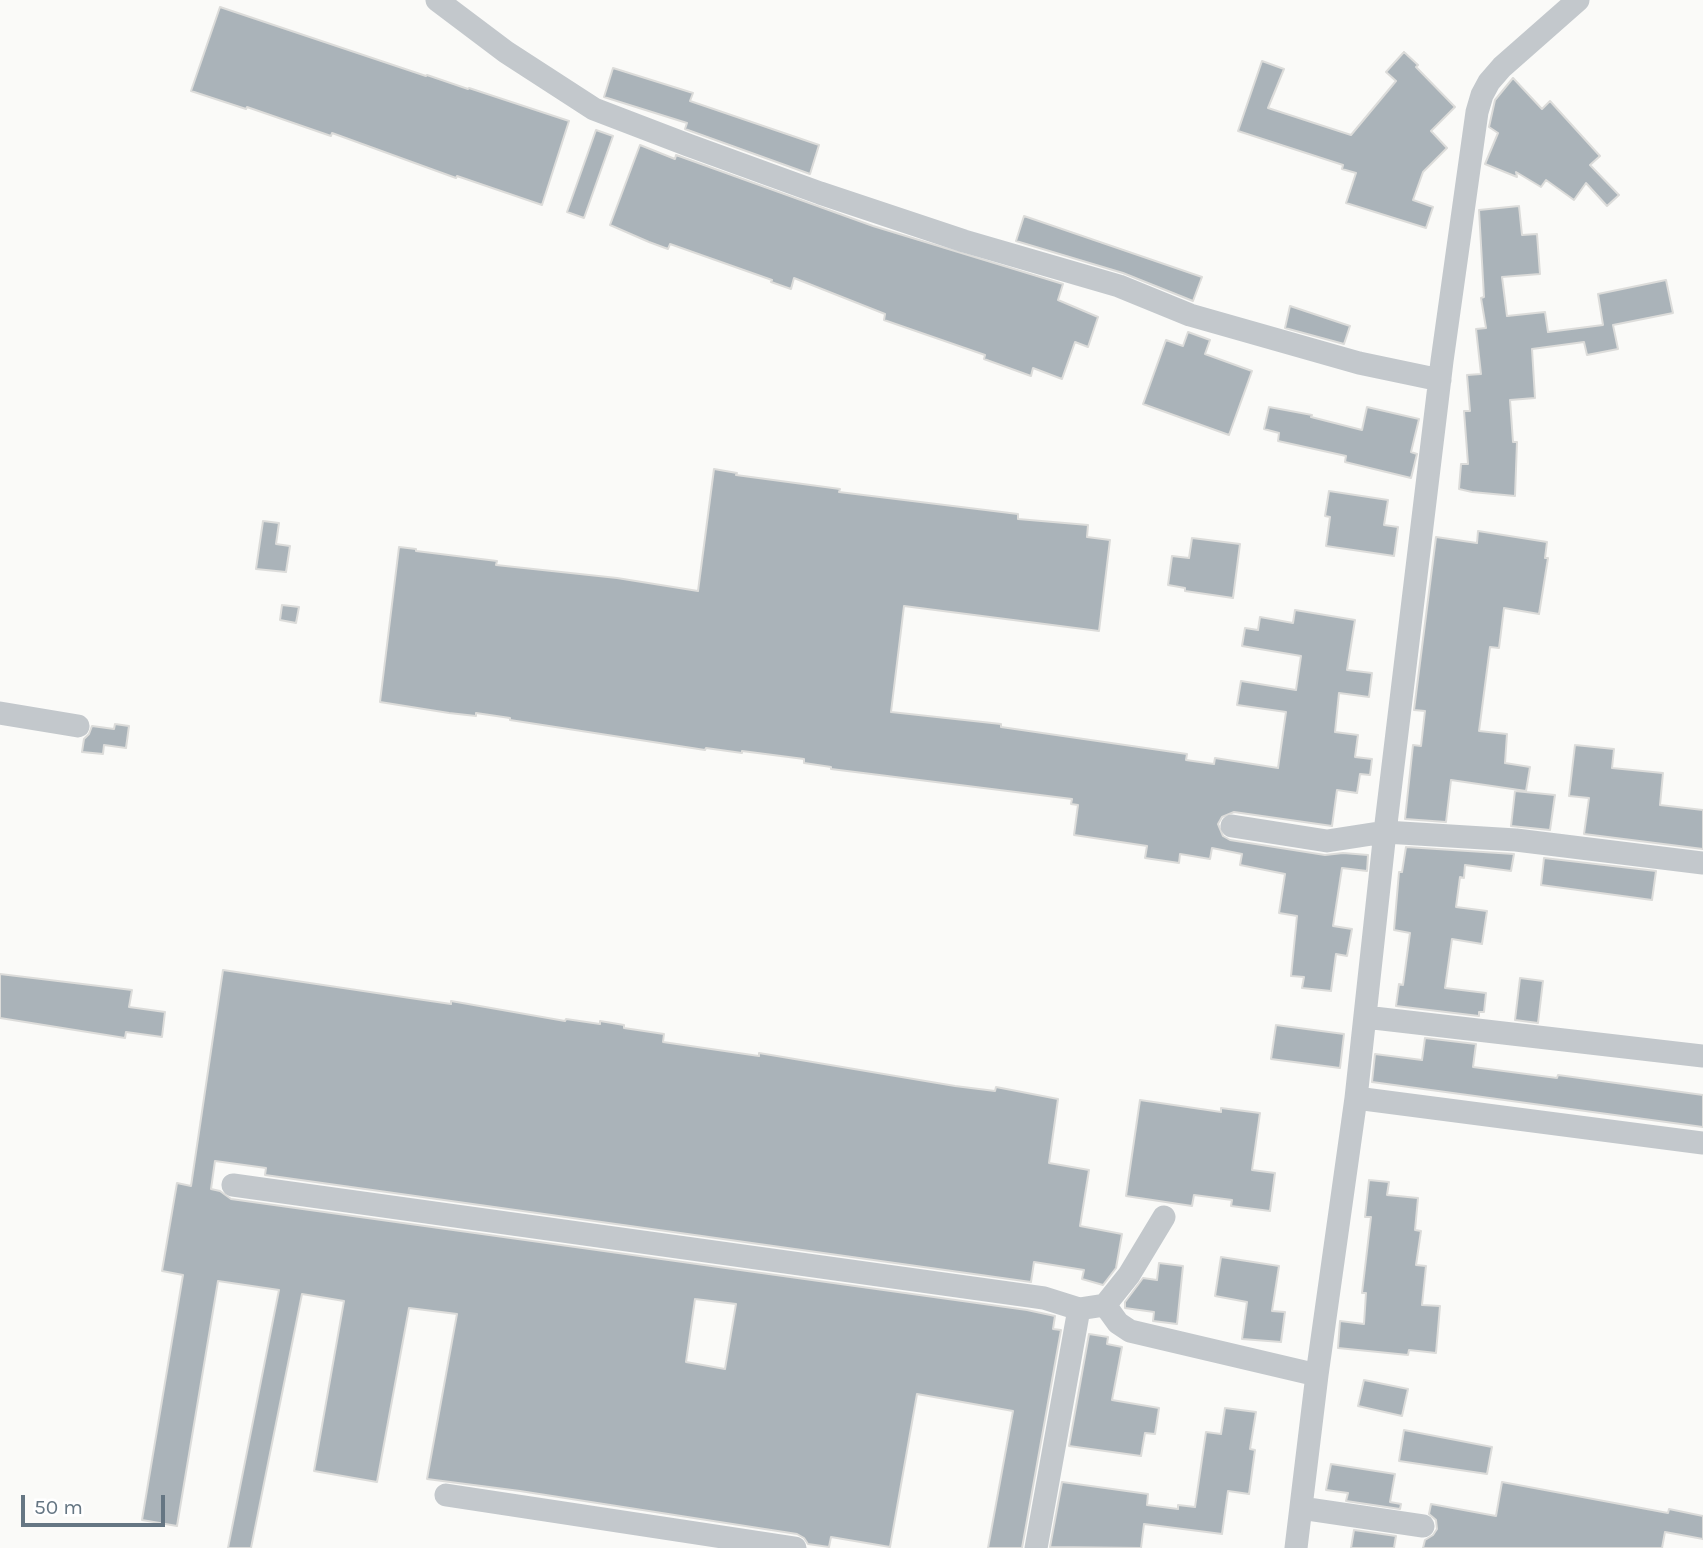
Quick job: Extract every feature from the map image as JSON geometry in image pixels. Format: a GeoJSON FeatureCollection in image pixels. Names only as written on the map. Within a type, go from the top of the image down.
{"type":"FeatureCollection","features":[{"type":"Feature","properties":{"kind":"street"},"geometry":{"type":"LineString","coordinates":[[437,0],[506,52],[594,109],[820,193],[951,237],[1119,286],[1190,316],[1359,363],[1440,380]]}},
{"type":"Feature","properties":{"kind":"street"},"geometry":{"type":"LineString","coordinates":[[1296,1548],[1356,1098],[1385,831],[1440,380],[1477,112],[1489,82],[1502,67],[1578,0]]}},
{"type":"Feature","properties":{"kind":"street"},"geometry":{"type":"LineString","coordinates":[[0,713],[78,726]]}},
{"type":"Feature","properties":{"kind":"street"},"geometry":{"type":"LineString","coordinates":[[1232,826],[1327,841],[1385,831],[1516,840],[1703,863]]}},
{"type":"Feature","properties":{"kind":"street"},"geometry":{"type":"LineString","coordinates":[[1365,1017],[1703,1056]]}},
{"type":"Feature","properties":{"kind":"street"},"geometry":{"type":"LineString","coordinates":[[1356,1098],[1703,1143]]}},
{"type":"Feature","properties":{"kind":"street"},"geometry":{"type":"LineString","coordinates":[[233,1185],[1044,1298],[1079,1309],[1105,1305],[1129,1275],[1164,1217]]}},
{"type":"Feature","properties":{"kind":"street"},"geometry":{"type":"LineString","coordinates":[[1105,1305],[1118,1323],[1130,1331],[1317,1375]]}},
{"type":"Feature","properties":{"kind":"street"},"geometry":{"type":"LineString","coordinates":[[1036,1548],[1079,1309]]}},
{"type":"Feature","properties":{"kind":"street"},"geometry":{"type":"LineString","coordinates":[[446,1494],[795,1548]]}},
{"type":"Feature","properties":{"kind":"street"},"geometry":{"type":"LineString","coordinates":[[1301,1508],[1423,1526]]}},
{"type":"Feature","properties":{"kind":"building"},"geometry":{"type":"Polygon","coordinates":[[[220,7],[569,121],[542,205],[457,176],[456,178],[332,133],[331,136],[191,91],[220,7]]]}},
{"type":"Feature","properties":{"kind":"building"},"geometry":{"type":"Polygon","coordinates":[[[1404,52],[1455,107],[1431,131],[1447,148],[1423,172],[1413,200],[1433,207],[1426,228],[1346,203],[1356,173],[1342,169],[1343,165],[1238,131],[1262,61],[1284,69],[1268,108],[1351,135],[1396,81],[1386,72],[1404,52]]]}},
{"type":"Feature","properties":{"kind":"building"},"geometry":{"type":"Polygon","coordinates":[[[613,68],[693,93],[690,101],[819,145],[810,174],[685,129],[687,123],[604,97],[613,68]]]}},
{"type":"Feature","properties":{"kind":"building"},"geometry":{"type":"Polygon","coordinates":[[[1513,78],[1542,109],[1550,101],[1600,156],[1590,165],[1619,195],[1607,206],[1586,183],[1574,200],[1546,180],[1541,187],[1516,172],[1517,177],[1485,164],[1498,133],[1489,127],[1495,100],[1513,78]]]}},
{"type":"Feature","properties":{"kind":"building"},"geometry":{"type":"Polygon","coordinates":[[[596,130],[613,136],[584,218],[567,212],[596,130]]]}},
{"type":"Feature","properties":{"kind":"building"},"geometry":{"type":"Polygon","coordinates":[[[640,145],[675,159],[676,155],[873,226],[1063,284],[1058,300],[1098,317],[1088,347],[1075,342],[1062,379],[1033,368],[1031,376],[984,359],[985,355],[884,320],[885,314],[794,278],[791,289],[670,244],[668,249],[610,225],[640,145]]]}},
{"type":"Feature","properties":{"kind":"building"},"geometry":{"type":"Polygon","coordinates":[[[1519,206],[1522,235],[1537,234],[1540,274],[1502,277],[1507,316],[1545,312],[1548,332],[1603,325],[1598,294],[1666,280],[1673,313],[1613,325],[1618,349],[1587,355],[1584,342],[1532,349],[1535,398],[1510,400],[1513,442],[1517,442],[1515,496],[1459,489],[1461,464],[1468,464],[1464,411],[1470,411],[1467,375],[1481,374],[1476,329],[1486,328],[1481,298],[1484,297],[1479,210],[1519,206]]]}},
{"type":"Feature","properties":{"kind":"building"},"geometry":{"type":"Polygon","coordinates":[[[1024,216],[1202,277],[1193,301],[1123,273],[1016,241],[1024,216]]]}},
{"type":"Feature","properties":{"kind":"building"},"geometry":{"type":"Polygon","coordinates":[[[1290,306],[1350,326],[1344,344],[1285,328],[1290,306]]]}},
{"type":"Feature","properties":{"kind":"building"},"geometry":{"type":"Polygon","coordinates":[[[1188,332],[1210,340],[1205,354],[1252,371],[1229,435],[1143,404],[1166,340],[1183,346],[1188,332]]]}},
{"type":"Feature","properties":{"kind":"building"},"geometry":{"type":"Polygon","coordinates":[[[1269,407],[1312,415],[1311,417],[1362,430],[1367,407],[1419,419],[1411,452],[1417,454],[1411,478],[1345,462],[1346,456],[1278,441],[1279,433],[1264,429],[1269,407]]]}},
{"type":"Feature","properties":{"kind":"building"},"geometry":{"type":"Polygon","coordinates":[[[714,469],[737,473],[736,475],[840,489],[839,492],[1018,514],[1018,519],[1088,525],[1087,537],[1110,540],[1099,631],[904,606],[891,712],[1001,724],[1001,727],[1187,754],[1186,760],[1214,764],[1215,758],[1278,768],[1286,712],[1237,705],[1241,681],[1296,690],[1301,656],[1242,646],[1245,628],[1258,630],[1260,617],[1293,623],[1295,610],[1355,620],[1347,670],[1372,673],[1369,697],[1339,693],[1335,732],[1358,735],[1355,757],[1372,759],[1370,775],[1360,774],[1357,793],[1337,790],[1332,826],[1234,812],[1222,817],[1218,824],[1223,836],[1230,840],[1325,855],[1368,855],[1367,871],[1342,868],[1333,926],[1352,929],[1347,956],[1336,954],[1331,991],[1302,988],[1304,977],[1291,976],[1297,916],[1279,913],[1285,874],[1240,865],[1242,854],[1212,848],[1210,859],[1180,854],[1179,863],[1145,858],[1147,846],[1074,835],[1078,805],[1071,804],[1072,799],[831,769],[804,763],[804,759],[742,751],[705,750],[510,718],[476,713],[476,716],[449,713],[380,702],[399,547],[497,561],[496,565],[617,578],[698,591],[714,469]]]}},
{"type":"Feature","properties":{"kind":"building"},"geometry":{"type":"Polygon","coordinates":[[[1329,491],[1388,500],[1384,525],[1398,527],[1394,556],[1326,546],[1330,517],[1325,516],[1329,491]]]}},
{"type":"Feature","properties":{"kind":"building"},"geometry":{"type":"Polygon","coordinates":[[[263,521],[279,523],[276,544],[290,546],[286,572],[256,569],[263,521]]]}},
{"type":"Feature","properties":{"kind":"building"},"geometry":{"type":"Polygon","coordinates":[[[1478,531],[1547,542],[1545,558],[1548,558],[1539,614],[1504,608],[1499,648],[1490,647],[1479,731],[1507,734],[1505,763],[1530,767],[1526,791],[1451,780],[1446,822],[1405,819],[1413,745],[1421,746],[1425,711],[1414,710],[1436,537],[1477,543],[1478,531]]]}},
{"type":"Feature","properties":{"kind":"building"},"geometry":{"type":"Polygon","coordinates":[[[1192,538],[1240,544],[1233,598],[1185,591],[1185,588],[1168,585],[1172,556],[1189,558],[1192,538]]]}},
{"type":"Feature","properties":{"kind":"building"},"geometry":{"type":"Polygon","coordinates":[[[282,605],[299,607],[296,623],[280,620],[282,605]]]}},
{"type":"Feature","properties":{"kind":"building"},"geometry":{"type":"Polygon","coordinates":[[[115,724],[129,726],[126,748],[104,745],[103,754],[82,752],[84,739],[92,726],[114,729],[115,724]]]}},
{"type":"Feature","properties":{"kind":"building"},"geometry":{"type":"Polygon","coordinates":[[[1575,745],[1614,749],[1612,768],[1663,773],[1660,805],[1703,810],[1703,849],[1584,834],[1589,798],[1569,796],[1575,745]]]}},
{"type":"Feature","properties":{"kind":"building"},"geometry":{"type":"Polygon","coordinates":[[[1515,791],[1555,795],[1550,830],[1511,826],[1515,791]]]}},
{"type":"Feature","properties":{"kind":"building"},"geometry":{"type":"Polygon","coordinates":[[[1406,847],[1514,854],[1511,871],[1465,865],[1464,878],[1460,877],[1456,907],[1487,911],[1482,944],[1452,939],[1445,988],[1486,993],[1484,1012],[1479,1012],[1479,1016],[1396,1006],[1399,984],[1403,985],[1410,933],[1394,930],[1399,872],[1402,872],[1406,847]]]}},
{"type":"Feature","properties":{"kind":"building"},"geometry":{"type":"Polygon","coordinates":[[[1544,858],[1656,871],[1652,900],[1541,885],[1544,858]]]}},
{"type":"Feature","properties":{"kind":"building"},"geometry":{"type":"Polygon","coordinates":[[[223,970],[451,1004],[451,1001],[565,1021],[600,1024],[600,1021],[664,1034],[663,1042],[759,1056],[759,1053],[955,1086],[995,1091],[996,1087],[1058,1099],[1049,1163],[1089,1170],[1080,1226],[1122,1234],[1116,1268],[1103,1285],[1082,1279],[1084,1270],[1034,1262],[1031,1282],[265,1175],[266,1168],[215,1161],[211,1189],[220,1191],[231,1199],[1027,1310],[1055,1316],[1053,1329],[1061,1330],[1022,1548],[988,1548],[1013,1411],[917,1394],[890,1547],[831,1537],[829,1547],[808,1544],[797,1534],[427,1479],[457,1314],[409,1308],[377,1482],[314,1471],[344,1301],[302,1294],[251,1548],[228,1548],[279,1290],[218,1281],[177,1526],[142,1520],[183,1275],[162,1271],[177,1183],[191,1186],[223,970]],[[695,1299],[686,1362],[725,1369],[736,1304],[695,1299]]]}},
{"type":"Feature","properties":{"kind":"building"},"geometry":{"type":"Polygon","coordinates":[[[0,974],[132,990],[129,1007],[165,1012],[162,1037],[126,1032],[125,1038],[0,1018],[0,974]]]}},
{"type":"Feature","properties":{"kind":"building"},"geometry":{"type":"Polygon","coordinates":[[[1520,978],[1543,981],[1538,1023],[1515,1020],[1520,978]]]}},
{"type":"Feature","properties":{"kind":"building"},"geometry":{"type":"Polygon","coordinates":[[[1276,1025],[1344,1034],[1340,1068],[1271,1059],[1276,1025]]]}},
{"type":"Feature","properties":{"kind":"building"},"geometry":{"type":"Polygon","coordinates":[[[1425,1038],[1476,1044],[1473,1067],[1557,1078],[1558,1075],[1703,1095],[1703,1127],[1372,1082],[1375,1054],[1422,1060],[1425,1038]]]}},
{"type":"Feature","properties":{"kind":"building"},"geometry":{"type":"Polygon","coordinates":[[[1140,1100],[1221,1112],[1221,1108],[1260,1113],[1252,1170],[1275,1173],[1270,1211],[1231,1206],[1232,1200],[1194,1195],[1192,1206],[1126,1196],[1140,1100]]]}},
{"type":"Feature","properties":{"kind":"building"},"geometry":{"type":"Polygon","coordinates":[[[1369,1180],[1389,1182],[1387,1195],[1418,1198],[1415,1230],[1421,1231],[1416,1265],[1426,1266],[1422,1305],[1440,1306],[1436,1353],[1409,1350],[1408,1355],[1338,1348],[1340,1321],[1364,1324],[1366,1293],[1362,1293],[1371,1217],[1365,1217],[1369,1180]]]}},
{"type":"Feature","properties":{"kind":"building"},"geometry":{"type":"Polygon","coordinates":[[[1221,1257],[1279,1266],[1272,1311],[1285,1312],[1281,1342],[1242,1339],[1247,1302],[1215,1296],[1221,1257]]]}},
{"type":"Feature","properties":{"kind":"building"},"geometry":{"type":"Polygon","coordinates":[[[1159,1263],[1183,1266],[1177,1324],[1153,1321],[1154,1312],[1125,1308],[1125,1302],[1143,1278],[1157,1280],[1159,1263]]]}},
{"type":"Feature","properties":{"kind":"building"},"geometry":{"type":"Polygon","coordinates":[[[1089,1334],[1108,1337],[1107,1344],[1122,1347],[1112,1400],[1159,1408],[1155,1434],[1145,1433],[1141,1456],[1069,1446],[1089,1334]]]}},
{"type":"Feature","properties":{"kind":"building"},"geometry":{"type":"Polygon","coordinates":[[[1364,1380],[1408,1389],[1402,1416],[1358,1406],[1364,1380]]]}},
{"type":"Feature","properties":{"kind":"building"},"geometry":{"type":"Polygon","coordinates":[[[1225,1408],[1256,1412],[1250,1449],[1255,1450],[1249,1494],[1228,1491],[1222,1534],[1144,1524],[1141,1548],[1050,1547],[1062,1482],[1148,1494],[1147,1505],[1178,1509],[1178,1505],[1195,1507],[1206,1432],[1221,1434],[1225,1408]]]}},
{"type":"Feature","properties":{"kind":"building"},"geometry":{"type":"Polygon","coordinates":[[[1404,1430],[1492,1447],[1487,1474],[1399,1461],[1404,1430]]]}},
{"type":"Feature","properties":{"kind":"building"},"geometry":{"type":"Polygon","coordinates":[[[1331,1464],[1395,1474],[1390,1502],[1401,1504],[1400,1509],[1346,1501],[1348,1493],[1326,1490],[1331,1464]]]}},
{"type":"Feature","properties":{"kind":"building"},"geometry":{"type":"Polygon","coordinates":[[[1502,1482],[1668,1513],[1669,1509],[1703,1516],[1703,1539],[1665,1532],[1662,1548],[1423,1548],[1425,1540],[1437,1529],[1436,1520],[1429,1514],[1431,1504],[1496,1516],[1502,1482]]]}},
{"type":"Feature","properties":{"kind":"building"},"geometry":{"type":"Polygon","coordinates":[[[1354,1530],[1396,1536],[1394,1548],[1351,1548],[1354,1530]]]}}]}
